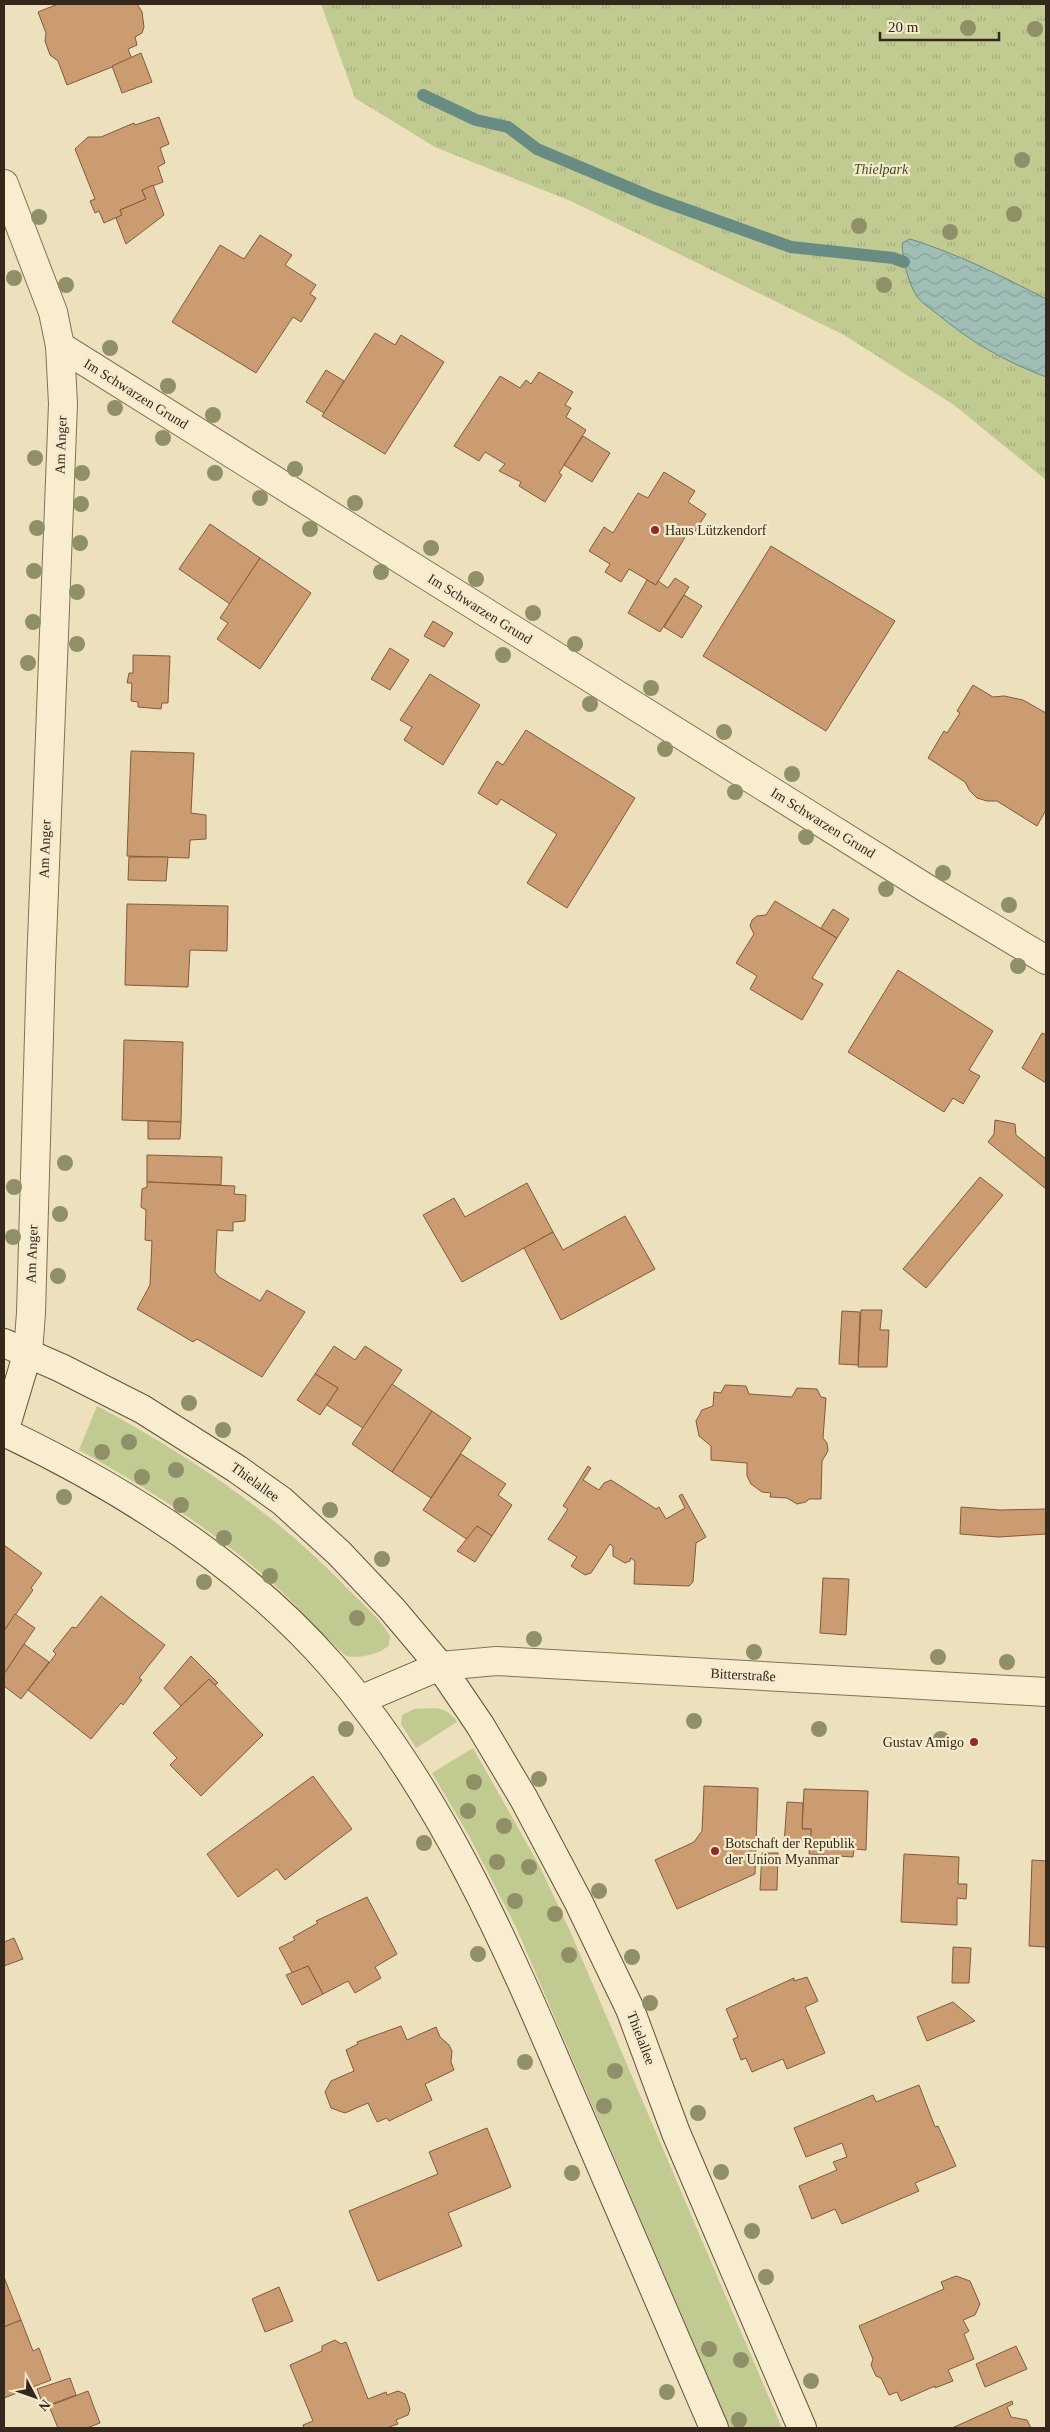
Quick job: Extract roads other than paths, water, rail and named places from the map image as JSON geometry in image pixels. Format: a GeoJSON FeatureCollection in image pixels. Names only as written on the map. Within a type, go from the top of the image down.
{"type":"FeatureCollection","features":[{"type":"Feature","properties":{"kind":"street"},"geometry":{"type":"LineString","coordinates":[[4,184],[53,312],[60,346]]}},
{"type":"Feature","properties":{"kind":"street","name":"Im Schwarzen Grund"},"geometry":{"type":"LineString","coordinates":[[60,346],[926,888],[1046,960]]}},
{"type":"Feature","properties":{"kind":"street","name":"Am Anger"},"geometry":{"type":"LineString","coordinates":[[16,1348],[31,1313],[41,966],[63,404],[60,346]]}},
{"type":"Feature","properties":{"kind":"street"},"geometry":{"type":"LineString","coordinates":[[16,1348],[4,1432],[76,1467],[175,1529],[231,1571],[296,1629],[360,1700],[410,1769],[449,1837],[500,1936],[714,2428]]}},
{"type":"Feature","properties":{"kind":"street","name":"Thielallee"},"geometry":{"type":"LineString","coordinates":[[16,1348],[142,1409],[237,1469],[282,1501],[339,1553],[379,1595],[440,1666],[480,1725],[524,1799],[578,1901],[630,2009],[676,2133],[802,2428]]}},
{"type":"Feature","properties":{"kind":"street","name":"Bitterstraße"},"geometry":{"type":"LineString","coordinates":[[440,1666],[497,1661],[1046,1692]]}},
{"type":"Feature","properties":{"kind":"street"},"geometry":{"type":"LineString","coordinates":[[360,1700],[440,1666]]}},
{"type":"Feature","properties":{"kind":"water"},"geometry":{"type":"Polygon","coordinates":[[[910,239],[980,266],[1046,299],[1046,377],[988,350],[962,333],[920,300],[910,283],[903,256],[902,243],[910,239]]]}},
{"type":"Feature","properties":{"kind":"waterway"},"geometry":{"type":"LineString","coordinates":[[423,95],[476,120],[508,127],[537,149],[654,198],[791,247],[893,258],[904,262]]}},
{"type":"Feature","properties":{"kind":"place","name":"Haus Lützkendorf"},"geometry":{"type":"Point","coordinates":[655,530]}},
{"type":"Feature","properties":{"kind":"place","name":"Gustav Amigo"},"geometry":{"type":"Point","coordinates":[974,1742]}},
{"type":"Feature","properties":{"kind":"place","name":"Botschaft der Republik der Union Myanmar"},"geometry":{"type":"Point","coordinates":[715,1851]}},
{"type":"Feature","properties":{"kind":"park label","name":"Thielpark"},"geometry":{"type":"Point","coordinates":[881,169]}}]}
